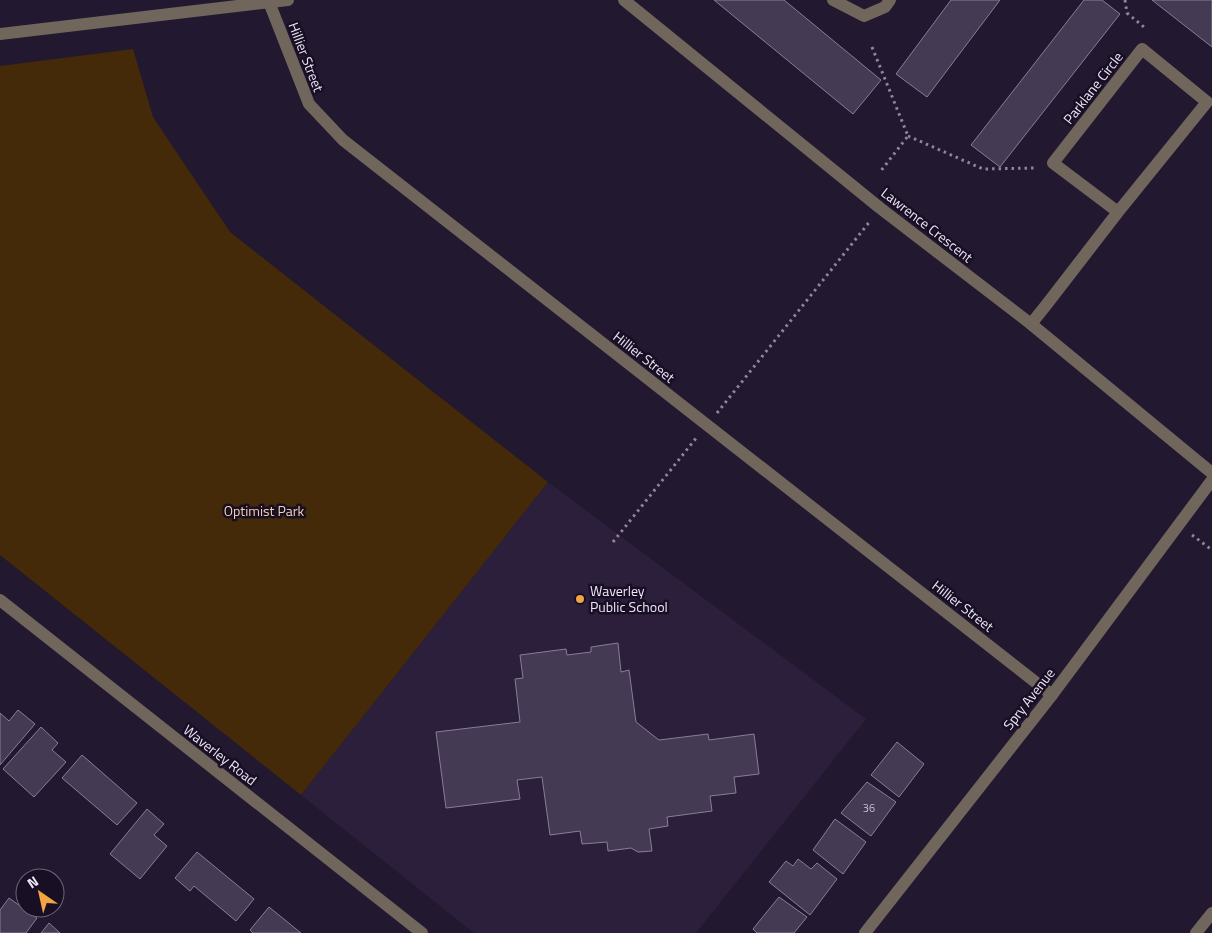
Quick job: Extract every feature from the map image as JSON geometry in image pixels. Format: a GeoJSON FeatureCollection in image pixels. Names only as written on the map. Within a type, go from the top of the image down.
{"type":"FeatureCollection","features":[{"type":"Feature","properties":{"kind":"street"},"geometry":{"type":"LineString","coordinates":[[0,34],[288,0]]}},
{"type":"Feature","properties":{"kind":"street","name":"Lawrence Crescent"},"geometry":{"type":"LineString","coordinates":[[624,0],[880,208],[1031,324],[1212,473]]}},
{"type":"Feature","properties":{"kind":"street"},"geometry":{"type":"LineString","coordinates":[[833,0],[864,16],[885,7],[890,0]]}},
{"type":"Feature","properties":{"kind":"street","name":"Hillier Street"},"geometry":{"type":"LineString","coordinates":[[269,2],[309,104],[343,140],[1052,695]]}},
{"type":"Feature","properties":{"kind":"street","name":"Parklane Circle"},"geometry":{"type":"LineString","coordinates":[[1031,324],[1207,102],[1142,49],[1053,162],[1118,212]]}},
{"type":"Feature","properties":{"kind":"street","name":"Spry Avenue"},"geometry":{"type":"LineString","coordinates":[[865,933],[1052,695],[1212,480]]}},
{"type":"Feature","properties":{"kind":"street","name":"Waverley Road"},"geometry":{"type":"LineString","coordinates":[[0,600],[422,933]]}},
{"type":"Feature","properties":{"kind":"street"},"geometry":{"type":"LineString","coordinates":[[1196,933],[1212,913]]}},
{"type":"Feature","properties":{"kind":"path"},"geometry":{"type":"LineString","coordinates":[[1126,0],[1127,13],[1144,27]]}},
{"type":"Feature","properties":{"kind":"path"},"geometry":{"type":"LineString","coordinates":[[872,47],[908,136],[983,169],[1034,168]]}},
{"type":"Feature","properties":{"kind":"path"},"geometry":{"type":"LineString","coordinates":[[880,172],[908,136]]}},
{"type":"Feature","properties":{"kind":"path"},"geometry":{"type":"LineString","coordinates":[[613,542],[880,208]]}},
{"type":"Feature","properties":{"kind":"path"},"geometry":{"type":"LineString","coordinates":[[1178,524],[1212,550]]}},
{"type":"Feature","properties":{"kind":"shaded area","name":"Waverley Public School"},"geometry":{"type":"Polygon","coordinates":[[[548,482],[866,719],[696,933],[474,933],[301,795],[548,482]]]}},
{"type":"Feature","properties":{"kind":"green space","name":"Optimist Park"},"geometry":{"type":"Polygon","coordinates":[[[133,49],[153,117],[230,232],[548,482],[301,795],[0,555],[0,66],[133,49]]]}},
{"type":"Feature","properties":{"kind":"building"},"geometry":{"type":"Polygon","coordinates":[[[714,0],[784,0],[881,80],[853,114],[714,0]]]}},
{"type":"Feature","properties":{"kind":"building"},"geometry":{"type":"Polygon","coordinates":[[[951,0],[1000,0],[927,97],[896,74],[951,0]]]}},
{"type":"Feature","properties":{"kind":"building"},"geometry":{"type":"Polygon","coordinates":[[[1084,0],[1102,0],[1120,14],[1000,167],[971,145],[1084,0]]]}},
{"type":"Feature","properties":{"kind":"building"},"geometry":{"type":"Polygon","coordinates":[[[1152,0],[1212,0],[1212,47],[1152,0]]]}},
{"type":"Feature","properties":{"kind":"building"},"geometry":{"type":"Polygon","coordinates":[[[618,643],[621,672],[629,670],[636,722],[659,740],[708,734],[709,740],[754,734],[759,774],[734,777],[736,793],[710,796],[712,811],[667,817],[668,826],[649,829],[652,851],[638,852],[631,848],[608,851],[607,842],[582,844],[580,831],[550,835],[542,777],[517,780],[520,799],[446,808],[436,732],[520,722],[515,679],[523,678],[520,655],[566,649],[567,655],[591,652],[591,647],[618,643]]]}},
{"type":"Feature","properties":{"kind":"building"},"geometry":{"type":"Polygon","coordinates":[[[18,710],[35,724],[0,765],[0,713],[9,721],[18,710]]]}},
{"type":"Feature","properties":{"kind":"building"},"geometry":{"type":"Polygon","coordinates":[[[41,727],[58,743],[52,750],[66,762],[34,797],[3,769],[41,727]]]}},
{"type":"Feature","properties":{"kind":"building"},"geometry":{"type":"Polygon","coordinates":[[[897,742],[924,764],[899,797],[871,775],[897,742]]]}},
{"type":"Feature","properties":{"kind":"building"},"geometry":{"type":"Polygon","coordinates":[[[82,755],[137,803],[117,825],[62,778],[82,755]]]}},
{"type":"Feature","properties":{"kind":"building"},"geometry":{"type":"Polygon","coordinates":[[[867,782],[896,802],[871,836],[841,813],[867,782]]]}},
{"type":"Feature","properties":{"kind":"building"},"geometry":{"type":"Polygon","coordinates":[[[147,809],[164,824],[154,835],[167,846],[140,879],[110,854],[147,809]]]}},
{"type":"Feature","properties":{"kind":"building"},"geometry":{"type":"Polygon","coordinates":[[[835,819],[866,842],[843,874],[813,850],[835,819]]]}},
{"type":"Feature","properties":{"kind":"building"},"geometry":{"type":"Polygon","coordinates":[[[197,852],[254,899],[236,921],[194,886],[190,891],[175,878],[197,852]]]}},
{"type":"Feature","properties":{"kind":"building"},"geometry":{"type":"Polygon","coordinates":[[[798,859],[811,869],[817,863],[837,879],[810,915],[769,882],[786,861],[793,866],[798,859]]]}},
{"type":"Feature","properties":{"kind":"building"},"geometry":{"type":"Polygon","coordinates":[[[779,897],[807,917],[794,933],[757,933],[753,929],[779,897]]]}},
{"type":"Feature","properties":{"kind":"building"},"geometry":{"type":"Polygon","coordinates":[[[9,898],[15,902],[15,918],[37,918],[26,933],[0,933],[0,910],[9,898]]]}},
{"type":"Feature","properties":{"kind":"building"},"geometry":{"type":"Polygon","coordinates":[[[269,907],[301,933],[253,933],[250,930],[269,907]]]}},
{"type":"Feature","properties":{"kind":"building"},"geometry":{"type":"Polygon","coordinates":[[[49,923],[60,933],[41,933],[49,923]]]}},
{"type":"Feature","properties":{"kind":"place","name":"Waverley Public School"},"geometry":{"type":"Point","coordinates":[580,599]}}]}
